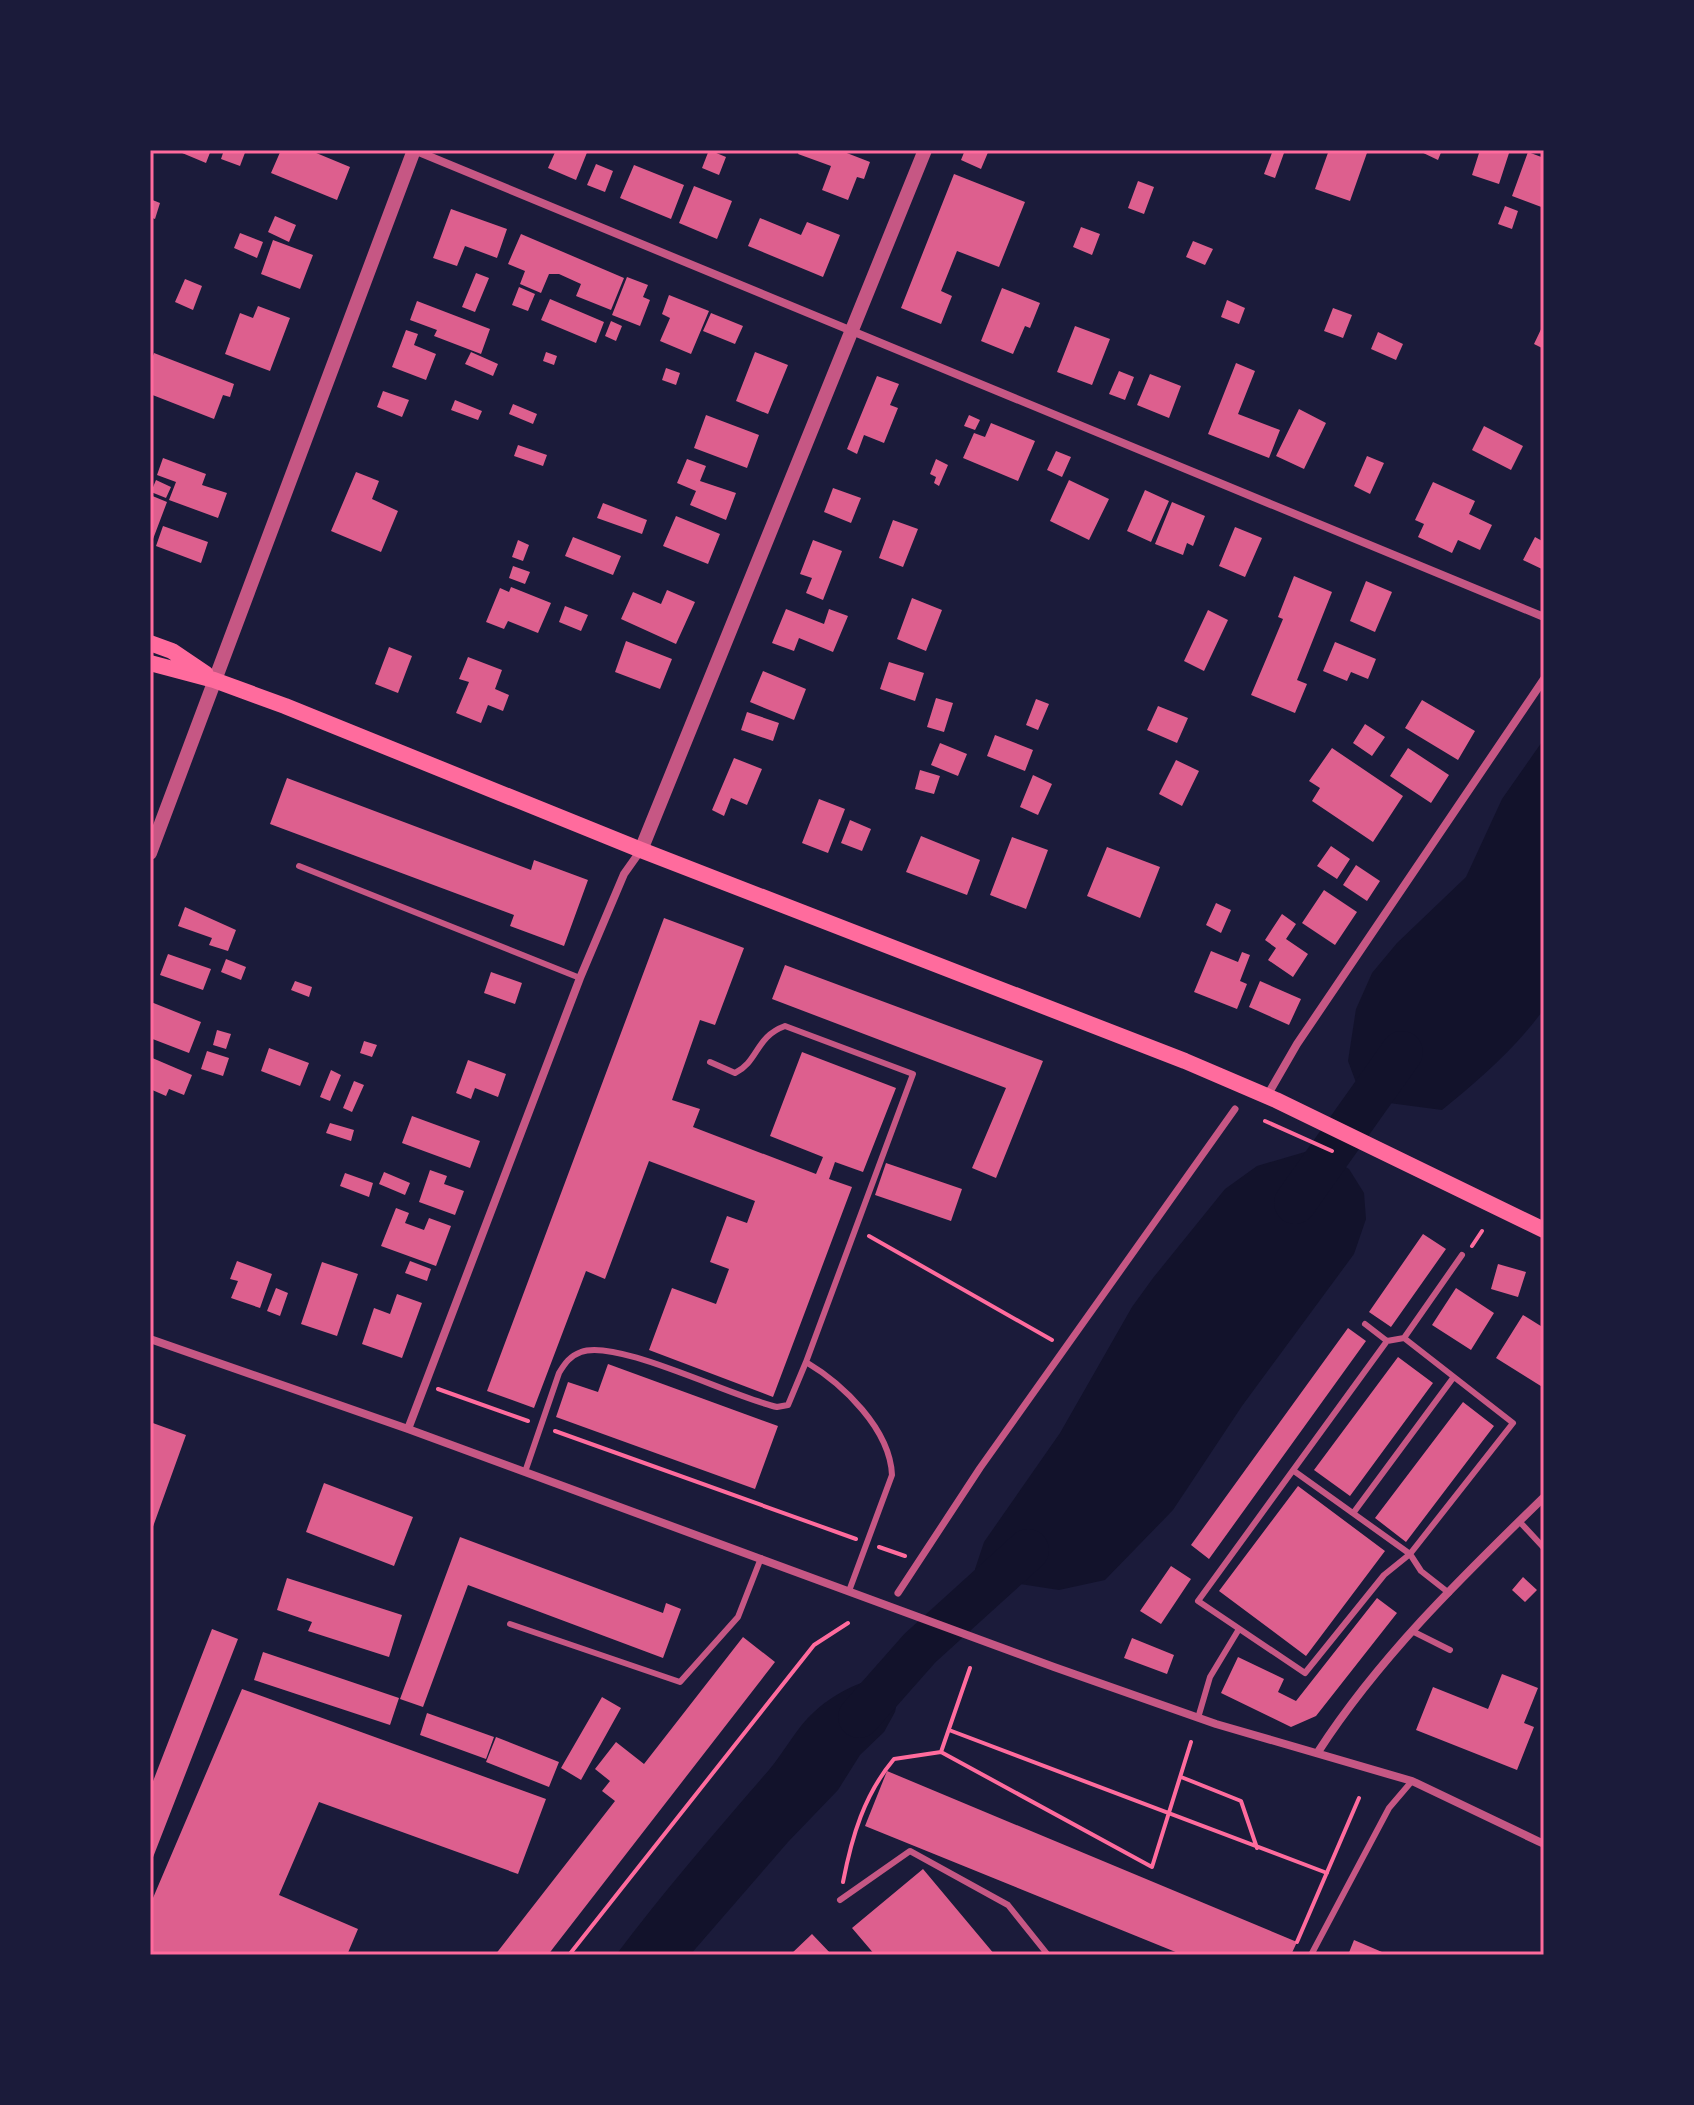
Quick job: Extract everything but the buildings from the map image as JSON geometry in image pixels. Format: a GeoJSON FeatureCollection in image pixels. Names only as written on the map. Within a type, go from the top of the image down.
{"type":"FeatureCollection","features":[{"type":"Feature","properties":{"kind":"main road"},"geometry":{"type":"LineString","coordinates":[[150,643],[172,651],[214,680]]}},
{"type":"Feature","properties":{"kind":"main road"},"geometry":{"type":"LineString","coordinates":[[150,663],[214,680],[641,850],[831,921],[1272,1098],[1544,1230]]}},
{"type":"Feature","properties":{"kind":"street"},"geometry":{"type":"LineString","coordinates":[[150,853],[414,150],[854,329],[1544,617]]}},
{"type":"Feature","properties":{"kind":"street"},"geometry":{"type":"LineString","coordinates":[[408,1429],[580,978],[624,874],[641,850],[925,150]]}},
{"type":"Feature","properties":{"kind":"street"},"geometry":{"type":"LineString","coordinates":[[1272,1098],[1297,1044],[1544,679]]}},
{"type":"Feature","properties":{"kind":"street"},"geometry":{"type":"LineString","coordinates":[[898,1593],[1064,1347],[1235,1109]]}},
{"type":"Feature","properties":{"kind":"street"},"geometry":{"type":"LineString","coordinates":[[150,1339],[408,1429],[901,1612],[1198,1718],[1412,1781],[1544,1844]]}},
{"type":"Feature","properties":{"kind":"street"},"geometry":{"type":"LineString","coordinates":[[1318,1752],[1346,1709],[1412,1631],[1544,1497]]}},
{"type":"Feature","properties":{"kind":"lane"},"geometry":{"type":"LineString","coordinates":[[299,866],[580,978]]}},
{"type":"Feature","properties":{"kind":"lane"},"geometry":{"type":"LineString","coordinates":[[525,1472],[566,1361],[581,1351],[596,1349],[619,1353],[777,1407],[788,1405],[794,1396],[913,1074],[785,1026],[761,1040],[745,1068],[735,1073],[710,1062]]}},
{"type":"Feature","properties":{"kind":"lane"},"geometry":{"type":"LineString","coordinates":[[1404,1338],[1513,1423],[1410,1554],[1384,1575],[1305,1673],[1198,1601],[1387,1341],[1404,1338],[1462,1255]]}},
{"type":"Feature","properties":{"kind":"lane"},"geometry":{"type":"LineString","coordinates":[[1365,1324],[1387,1341]]}},
{"type":"Feature","properties":{"kind":"lane"},"geometry":{"type":"LineString","coordinates":[[806,1362],[843,1389],[883,1442],[891,1460],[892,1475],[849,1591]]}},
{"type":"Feature","properties":{"kind":"lane"},"geometry":{"type":"LineString","coordinates":[[1354,1512],[1453,1378]]}},
{"type":"Feature","properties":{"kind":"lane"},"geometry":{"type":"LineString","coordinates":[[1294,1471],[1410,1554],[1421,1571],[1449,1593]]}},
{"type":"Feature","properties":{"kind":"lane"},"geometry":{"type":"LineString","coordinates":[[1519,1521],[1544,1548]]}},
{"type":"Feature","properties":{"kind":"lane"},"geometry":{"type":"LineString","coordinates":[[510,1624],[680,1682],[738,1617],[761,1558]]}},
{"type":"Feature","properties":{"kind":"lane"},"geometry":{"type":"LineString","coordinates":[[1198,1718],[1210,1677],[1239,1629]]}},
{"type":"Feature","properties":{"kind":"lane"},"geometry":{"type":"LineString","coordinates":[[1412,1631],[1450,1650]]}},
{"type":"Feature","properties":{"kind":"lane"},"geometry":{"type":"LineString","coordinates":[[1311,1955],[1389,1808],[1412,1781]]}},
{"type":"Feature","properties":{"kind":"lane"},"geometry":{"type":"LineString","coordinates":[[840,1900],[910,1851],[1008,1905],[1048,1955]]}},
{"type":"Feature","properties":{"kind":"path"},"geometry":{"type":"LineString","coordinates":[[1265,1121],[1335,1153]]}},
{"type":"Feature","properties":{"kind":"path"},"geometry":{"type":"LineString","coordinates":[[855,1228],[1064,1347]]}},
{"type":"Feature","properties":{"kind":"path"},"geometry":{"type":"LineString","coordinates":[[425,1385],[919,1561]]}},
{"type":"Feature","properties":{"kind":"path"},"geometry":{"type":"LineString","coordinates":[[569,1955],[814,1645],[848,1623]]}},
{"type":"Feature","properties":{"kind":"path"},"geometry":{"type":"LineString","coordinates":[[941,1752],[970,1668]]}},
{"type":"Feature","properties":{"kind":"path"},"geometry":{"type":"LineString","coordinates":[[949,1730],[1327,1873]]}},
{"type":"Feature","properties":{"kind":"path"},"geometry":{"type":"LineString","coordinates":[[840,1900],[852,1839],[873,1784],[894,1759],[941,1752],[1152,1867],[1191,1742]]}},
{"type":"Feature","properties":{"kind":"path"},"geometry":{"type":"LineString","coordinates":[[1180,1777],[1241,1801],[1257,1848]]}},
{"type":"Feature","properties":{"kind":"path"},"geometry":{"type":"LineString","coordinates":[[1297,1942],[1359,1798]]}},
{"type":"Feature","properties":{"kind":"shaded area"},"geometry":{"type":"Polygon","coordinates":[[[1544,739],[1544,1009],[1496,1063],[1442,1110],[1374,1101],[1358,1088],[1348,1061],[1356,1009],[1372,973],[1397,943],[1466,877],[1502,799],[1544,739]]]}},
{"type":"Feature","properties":{"kind":"shaded area"},"geometry":{"type":"Polygon","coordinates":[[[1315,1149],[1349,1169],[1364,1193],[1366,1219],[1354,1254],[1242,1406],[1173,1510],[1105,1580],[1059,1590],[1020,1584],[1001,1593],[986,1589],[976,1578],[975,1569],[984,1542],[1060,1433],[1132,1307],[1153,1278],[1225,1189],[1257,1166],[1315,1149]]]}},
{"type":"Feature","properties":{"kind":"shaded area"},"geometry":{"type":"Polygon","coordinates":[[[903,1675],[895,1712],[884,1732],[860,1755],[838,1790],[788,1842],[690,1955],[616,1955],[814,1712],[856,1685],[903,1675]]]}},
{"type":"Feature","properties":{"kind":"waterway"},"geometry":{"type":"LineString","coordinates":[[1295,1203],[1402,1052]]}},
{"type":"Feature","properties":{"kind":"waterway"},"geometry":{"type":"LineString","coordinates":[[859,1717],[920,1648],[1028,1550]]}}]}
